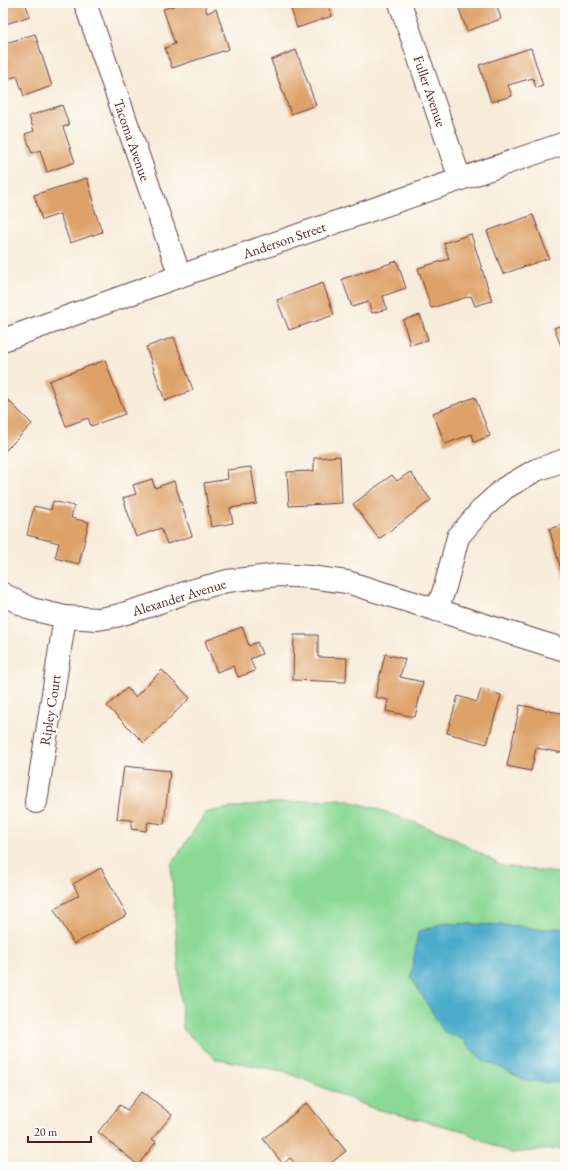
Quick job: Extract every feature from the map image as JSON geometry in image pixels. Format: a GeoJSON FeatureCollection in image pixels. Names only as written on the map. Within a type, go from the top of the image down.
{"type":"FeatureCollection","features":[{"type":"Feature","properties":{"kind":"street","name":"Tacoma Avenue"},"geometry":{"type":"LineString","coordinates":[[85,3],[180,276]]}},
{"type":"Feature","properties":{"kind":"street","name":"Fuller Avenue"},"geometry":{"type":"LineString","coordinates":[[400,3],[460,180]]}},
{"type":"Feature","properties":{"kind":"street","name":"Anderson Street"},"geometry":{"type":"LineString","coordinates":[[3,340],[180,276],[565,143]]}},
{"type":"Feature","properties":{"kind":"street"},"geometry":{"type":"LineString","coordinates":[[437,610],[445,587],[458,538],[483,508],[505,488],[536,470],[565,460]]}},
{"type":"Feature","properties":{"kind":"street","name":"Alexander Avenue"},"geometry":{"type":"LineString","coordinates":[[3,594],[31,609],[65,618],[98,619],[116,616],[190,591],[228,581],[278,575],[310,577],[347,582],[565,650]]}},
{"type":"Feature","properties":{"kind":"street","name":"Ripley Court"},"geometry":{"type":"LineString","coordinates":[[36,802],[65,618]]}},
{"type":"Feature","properties":{"kind":"green space"},"geometry":{"type":"Polygon","coordinates":[[[341,799],[375,808],[448,835],[502,866],[565,875],[565,928],[537,929],[520,926],[444,923],[418,932],[444,1031],[460,1038],[483,1060],[527,1081],[565,1083],[565,1148],[511,1153],[460,1130],[372,1108],[283,1071],[215,1059],[183,1029],[171,865],[206,812],[257,804],[341,799]]]}},
{"type":"Feature","properties":{"kind":"water"},"geometry":{"type":"Polygon","coordinates":[[[444,923],[520,926],[537,929],[565,928],[565,1083],[527,1081],[483,1060],[460,1038],[444,1032],[411,977],[418,932],[444,923]]]}},
{"type":"Feature","properties":{"kind":"building"},"geometry":{"type":"Polygon","coordinates":[[[3,3],[25,3],[30,16],[3,25],[3,3]]]}},
{"type":"Feature","properties":{"kind":"building"},"geometry":{"type":"Polygon","coordinates":[[[183,3],[204,3],[207,13],[216,9],[229,49],[172,68],[165,48],[175,44],[163,9],[183,3]]]}},
{"type":"Feature","properties":{"kind":"building"},"geometry":{"type":"Polygon","coordinates":[[[289,3],[328,3],[332,16],[297,28],[289,3]]]}},
{"type":"Feature","properties":{"kind":"building"},"geometry":{"type":"Polygon","coordinates":[[[457,3],[485,3],[486,7],[496,3],[501,19],[467,31],[457,3]]]}},
{"type":"Feature","properties":{"kind":"building"},"geometry":{"type":"Polygon","coordinates":[[[35,34],[52,86],[24,96],[17,76],[3,81],[3,44],[35,34]]]}},
{"type":"Feature","properties":{"kind":"building"},"geometry":{"type":"Polygon","coordinates":[[[531,48],[543,86],[536,88],[533,78],[508,85],[512,96],[491,102],[479,65],[531,48]]]}},
{"type":"Feature","properties":{"kind":"building"},"geometry":{"type":"Polygon","coordinates":[[[296,50],[316,105],[291,114],[271,60],[296,50]]]}},
{"type":"Feature","properties":{"kind":"building"},"geometry":{"type":"Polygon","coordinates":[[[62,105],[69,125],[63,127],[75,162],[47,172],[40,150],[32,153],[25,134],[34,131],[29,116],[62,105]]]}},
{"type":"Feature","properties":{"kind":"building"},"geometry":{"type":"Polygon","coordinates":[[[87,178],[94,201],[92,202],[102,232],[70,243],[60,214],[42,220],[34,195],[87,178]]]}},
{"type":"Feature","properties":{"kind":"building"},"geometry":{"type":"Polygon","coordinates":[[[565,198],[565,211],[561,199],[565,198]]]}},
{"type":"Feature","properties":{"kind":"building"},"geometry":{"type":"Polygon","coordinates":[[[533,215],[549,258],[503,274],[487,231],[533,215]]]}},
{"type":"Feature","properties":{"kind":"building"},"geometry":{"type":"Polygon","coordinates":[[[471,234],[492,301],[475,306],[471,296],[431,308],[418,268],[449,259],[444,243],[471,234]]]}},
{"type":"Feature","properties":{"kind":"building"},"geometry":{"type":"Polygon","coordinates":[[[397,261],[406,288],[383,296],[387,309],[372,313],[368,302],[352,307],[342,279],[397,261]]]}},
{"type":"Feature","properties":{"kind":"building"},"geometry":{"type":"Polygon","coordinates":[[[323,283],[334,315],[289,330],[277,300],[323,283]]]}},
{"type":"Feature","properties":{"kind":"building"},"geometry":{"type":"Polygon","coordinates":[[[420,315],[428,340],[410,345],[403,320],[420,315]]]}},
{"type":"Feature","properties":{"kind":"building"},"geometry":{"type":"Polygon","coordinates":[[[565,324],[565,356],[554,328],[565,324]]]}},
{"type":"Feature","properties":{"kind":"building"},"geometry":{"type":"Polygon","coordinates":[[[174,337],[193,390],[165,401],[146,347],[174,337]]]}},
{"type":"Feature","properties":{"kind":"building"},"geometry":{"type":"Polygon","coordinates":[[[105,360],[125,414],[91,426],[88,418],[66,426],[49,381],[105,360]]]}},
{"type":"Feature","properties":{"kind":"building"},"geometry":{"type":"Polygon","coordinates":[[[3,395],[32,424],[3,453],[3,395]]]}},
{"type":"Feature","properties":{"kind":"building"},"geometry":{"type":"Polygon","coordinates":[[[475,397],[490,436],[474,442],[472,434],[445,444],[433,413],[475,397]]]}},
{"type":"Feature","properties":{"kind":"building"},"geometry":{"type":"Polygon","coordinates":[[[340,456],[342,503],[289,506],[287,472],[314,471],[314,458],[340,456]]]}},
{"type":"Feature","properties":{"kind":"building"},"geometry":{"type":"Polygon","coordinates":[[[251,467],[257,504],[230,508],[233,523],[211,527],[204,483],[228,479],[227,470],[251,467]]]}},
{"type":"Feature","properties":{"kind":"building"},"geometry":{"type":"Polygon","coordinates":[[[410,472],[431,500],[379,539],[353,504],[392,475],[397,481],[410,472]]]}},
{"type":"Feature","properties":{"kind":"building"},"geometry":{"type":"Polygon","coordinates":[[[152,479],[155,488],[174,481],[192,536],[167,544],[161,528],[136,537],[123,498],[136,494],[133,485],[152,479]]]}},
{"type":"Feature","properties":{"kind":"building"},"geometry":{"type":"Polygon","coordinates":[[[53,501],[74,506],[71,518],[89,522],[79,564],[55,558],[59,543],[27,535],[34,506],[51,510],[53,501]]]}},
{"type":"Feature","properties":{"kind":"building"},"geometry":{"type":"Polygon","coordinates":[[[565,524],[565,582],[549,529],[565,524]]]}},
{"type":"Feature","properties":{"kind":"building"},"geometry":{"type":"Polygon","coordinates":[[[242,627],[249,646],[257,642],[262,654],[250,659],[255,671],[238,677],[233,666],[217,672],[205,641],[242,627]]]}},
{"type":"Feature","properties":{"kind":"building"},"geometry":{"type":"Polygon","coordinates":[[[294,635],[318,635],[318,657],[347,658],[346,682],[293,680],[294,635]]]}},
{"type":"Feature","properties":{"kind":"building"},"geometry":{"type":"Polygon","coordinates":[[[385,654],[405,659],[400,677],[423,682],[415,717],[386,711],[388,700],[375,697],[385,654]]]}},
{"type":"Feature","properties":{"kind":"building"},"geometry":{"type":"Polygon","coordinates":[[[162,670],[190,698],[144,743],[107,706],[127,688],[135,697],[162,670]]]}},
{"type":"Feature","properties":{"kind":"building"},"geometry":{"type":"Polygon","coordinates":[[[481,689],[501,695],[487,744],[447,733],[458,696],[477,702],[481,689]]]}},
{"type":"Feature","properties":{"kind":"building"},"geometry":{"type":"Polygon","coordinates":[[[520,705],[565,714],[565,742],[563,753],[536,748],[531,771],[507,766],[520,705]]]}},
{"type":"Feature","properties":{"kind":"building"},"geometry":{"type":"Polygon","coordinates":[[[124,766],[170,771],[164,824],[148,822],[146,831],[131,829],[132,820],[117,819],[124,766]]]}},
{"type":"Feature","properties":{"kind":"building"},"geometry":{"type":"Polygon","coordinates":[[[101,868],[127,915],[74,944],[54,909],[79,895],[73,884],[101,868]]]}},
{"type":"Feature","properties":{"kind":"building"},"geometry":{"type":"Polygon","coordinates":[[[142,1091],[172,1115],[152,1139],[156,1142],[138,1165],[98,1132],[120,1105],[127,1110],[142,1091]]]}},
{"type":"Feature","properties":{"kind":"building"},"geometry":{"type":"Polygon","coordinates":[[[307,1103],[346,1151],[326,1167],[298,1167],[290,1158],[283,1164],[263,1139],[307,1103]]]}}]}
